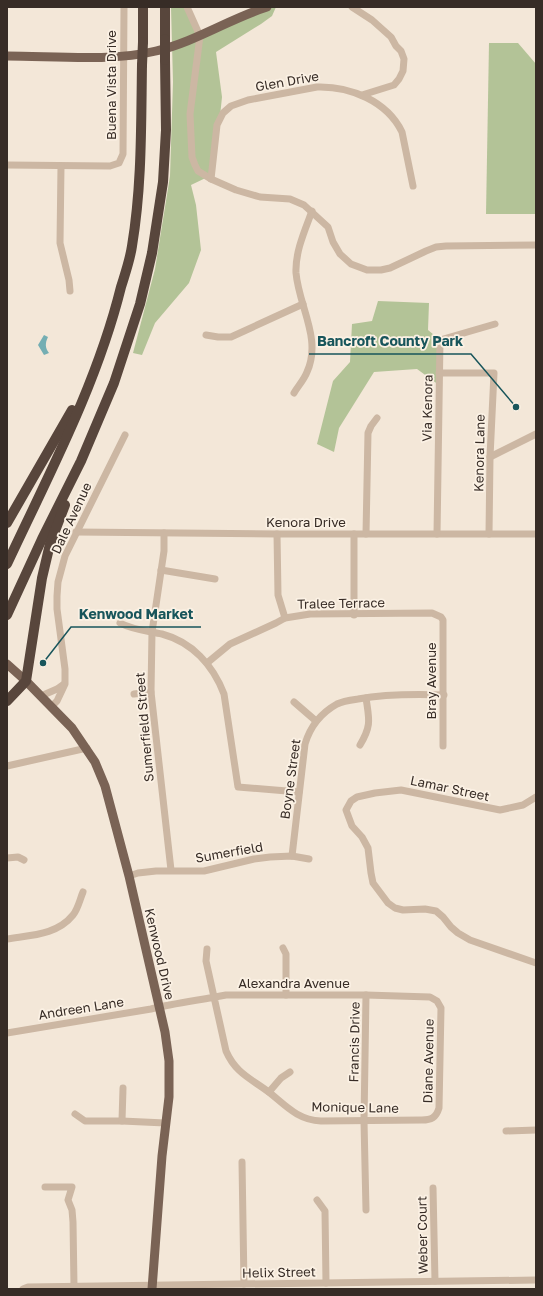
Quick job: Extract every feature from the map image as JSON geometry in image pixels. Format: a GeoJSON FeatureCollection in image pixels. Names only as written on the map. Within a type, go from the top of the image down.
{"type":"FeatureCollection","features":[{"type":"Feature","properties":{"kind":"highway"},"geometry":{"type":"LineString","coordinates":[[7,564],[92,376],[105,343],[132,247],[140,186],[143,7]]}},
{"type":"Feature","properties":{"kind":"highway"},"geometry":{"type":"LineString","coordinates":[[7,701],[26,681],[42,578],[50,544],[81,461],[123,358],[140,304],[152,253],[163,182],[166,130],[165,7]]}},
{"type":"Feature","properties":{"kind":"highway"},"geometry":{"type":"LineString","coordinates":[[7,523],[92,376]]}},
{"type":"Feature","properties":{"kind":"highway"},"geometry":{"type":"LineString","coordinates":[[7,615],[42,539],[81,461]]}},
{"type":"Feature","properties":{"kind":"main road"},"geometry":{"type":"LineString","coordinates":[[7,56],[101,57],[124,56],[156,51],[200,36],[253,11],[267,7]]}},
{"type":"Feature","properties":{"kind":"main road","name":"Kenwood Drive"},"geometry":{"type":"LineString","coordinates":[[7,664],[26,681],[72,728],[95,762],[105,786],[129,876],[166,1034],[169,1061],[169,1091],[165,1123],[152,1287]]}},
{"type":"Feature","properties":{"kind":"street","name":"Buena Vista Drive"},"geometry":{"type":"LineString","coordinates":[[61,166],[110,166],[119,163],[123,154],[124,7]]}},
{"type":"Feature","properties":{"kind":"street"},"geometry":{"type":"LineString","coordinates":[[187,7],[200,36],[190,114],[191,154],[196,168],[211,179],[236,190],[260,197],[290,199],[304,205],[328,227],[333,242],[340,254],[351,264],[367,270],[381,270],[390,268],[426,250],[436,247],[536,245]]}},
{"type":"Feature","properties":{"kind":"street"},"geometry":{"type":"LineString","coordinates":[[352,7],[372,20],[391,37],[401,51],[404,59],[403,71],[397,82],[389,87],[362,95]]}},
{"type":"Feature","properties":{"kind":"street","name":"Glen Drive"},"geometry":{"type":"LineString","coordinates":[[211,179],[217,125],[223,114],[231,106],[248,100],[328,86],[341,88],[362,95],[384,109],[398,124],[402,132],[412,186]]}},
{"type":"Feature","properties":{"kind":"street"},"geometry":{"type":"LineString","coordinates":[[7,165],[61,166],[60,243],[69,280],[70,291]]}},
{"type":"Feature","properties":{"kind":"street"},"geometry":{"type":"LineString","coordinates":[[294,393],[307,373],[311,362],[313,349],[312,336],[299,293],[296,272],[300,248],[312,211]]}},
{"type":"Feature","properties":{"kind":"street"},"geometry":{"type":"LineString","coordinates":[[206,335],[231,337],[303,304]]}},
{"type":"Feature","properties":{"kind":"street","name":"Via Kenora"},"geometry":{"type":"LineString","coordinates":[[437,534],[440,340],[495,324]]}},
{"type":"Feature","properties":{"kind":"street","name":"Kenora Lane"},"geometry":{"type":"LineString","coordinates":[[439,374],[494,374],[490,457],[489,534]]}},
{"type":"Feature","properties":{"kind":"street"},"geometry":{"type":"LineString","coordinates":[[366,534],[368,433],[377,418]]}},
{"type":"Feature","properties":{"kind":"street"},"geometry":{"type":"LineString","coordinates":[[490,457],[536,434]]}},
{"type":"Feature","properties":{"kind":"street","name":"Dale Avenue"},"geometry":{"type":"LineString","coordinates":[[51,707],[57,701],[65,684],[65,669],[57,609],[57,596],[58,582],[65,556],[125,436]]}},
{"type":"Feature","properties":{"kind":"street","name":"Kenora Drive"},"geometry":{"type":"LineString","coordinates":[[76,532],[164,534],[536,534]]}},
{"type":"Feature","properties":{"kind":"street","name":"Sumerfield Street"},"geometry":{"type":"LineString","coordinates":[[164,534],[161,570],[152,632],[151,692],[171,870]]}},
{"type":"Feature","properties":{"kind":"street"},"geometry":{"type":"LineString","coordinates":[[277,534],[278,595],[285,618]]}},
{"type":"Feature","properties":{"kind":"street"},"geometry":{"type":"LineString","coordinates":[[354,534],[354,615]]}},
{"type":"Feature","properties":{"kind":"street"},"geometry":{"type":"LineString","coordinates":[[161,570],[214,580]]}},
{"type":"Feature","properties":{"kind":"street","name":"Tralee Terrace"},"geometry":{"type":"LineString","coordinates":[[207,663],[230,644],[285,618],[310,614],[354,615],[432,613],[440,617]]}},
{"type":"Feature","properties":{"kind":"street","name":"Bray Avenue"},"geometry":{"type":"LineString","coordinates":[[440,617],[443,620],[444,746]]}},
{"type":"Feature","properties":{"kind":"street"},"geometry":{"type":"LineString","coordinates":[[120,623],[129,628],[171,637],[197,652],[207,663],[224,694],[238,787],[299,792]]}},
{"type":"Feature","properties":{"kind":"street"},"geometry":{"type":"LineString","coordinates":[[41,696],[65,684]]}},
{"type":"Feature","properties":{"kind":"street"},"geometry":{"type":"LineString","coordinates":[[134,694],[151,692]]}},
{"type":"Feature","properties":{"kind":"street","name":"Boyne Street"},"geometry":{"type":"LineString","coordinates":[[292,856],[305,744],[309,732],[316,721],[330,708],[342,702],[395,694],[444,695]]}},
{"type":"Feature","properties":{"kind":"street"},"geometry":{"type":"LineString","coordinates":[[360,745],[368,732],[369,722],[366,698]]}},
{"type":"Feature","properties":{"kind":"street"},"geometry":{"type":"LineString","coordinates":[[294,702],[316,721]]}},
{"type":"Feature","properties":{"kind":"street"},"geometry":{"type":"LineString","coordinates":[[7,766],[86,748]]}},
{"type":"Feature","properties":{"kind":"street","name":"Lamar Street"},"geometry":{"type":"LineString","coordinates":[[536,797],[523,804],[500,810],[402,790],[357,797],[351,801],[346,810],[352,826],[362,837],[368,848],[370,873],[373,883],[388,903],[395,908],[403,910],[432,909],[438,912],[451,927],[462,936],[536,963]]}},
{"type":"Feature","properties":{"kind":"street","name":"Sumerfield"},"geometry":{"type":"LineString","coordinates":[[129,876],[138,873],[171,870],[204,871],[254,859],[292,856],[309,859]]}},
{"type":"Feature","properties":{"kind":"street"},"geometry":{"type":"LineString","coordinates":[[7,858],[18,857],[24,860]]}},
{"type":"Feature","properties":{"kind":"street"},"geometry":{"type":"LineString","coordinates":[[7,939],[50,932],[61,927],[74,914],[83,892]]}},
{"type":"Feature","properties":{"kind":"street"},"geometry":{"type":"LineString","coordinates":[[283,948],[286,954],[286,995]]}},
{"type":"Feature","properties":{"kind":"street","name":"Monique Lane"},"geometry":{"type":"LineString","coordinates":[[207,950],[206,961],[226,1051],[230,1060],[244,1076],[269,1092],[291,1111],[306,1119],[316,1121],[422,1120]]}},
{"type":"Feature","properties":{"kind":"street","name":"Alexandra Avenue"},"geometry":{"type":"LineString","coordinates":[[159,1007],[226,995],[366,995],[430,998]]}},
{"type":"Feature","properties":{"kind":"street","name":"Francis Drive"},"geometry":{"type":"LineString","coordinates":[[366,995],[364,1121],[366,1210]]}},
{"type":"Feature","properties":{"kind":"street","name":"Diane Avenue"},"geometry":{"type":"LineString","coordinates":[[422,1120],[430,1120],[438,1113],[439,1108],[441,1008],[437,1001],[430,998]]}},
{"type":"Feature","properties":{"kind":"street","name":"Andreen Lane"},"geometry":{"type":"LineString","coordinates":[[7,1033],[159,1007]]}},
{"type":"Feature","properties":{"kind":"street"},"geometry":{"type":"LineString","coordinates":[[269,1092],[281,1078],[290,1072]]}},
{"type":"Feature","properties":{"kind":"street"},"geometry":{"type":"LineString","coordinates":[[122,1121],[123,1088]]}},
{"type":"Feature","properties":{"kind":"street"},"geometry":{"type":"LineString","coordinates":[[74,1114],[85,1121],[165,1123]]}},
{"type":"Feature","properties":{"kind":"street"},"geometry":{"type":"LineString","coordinates":[[506,1131],[536,1130]]}},
{"type":"Feature","properties":{"kind":"street"},"geometry":{"type":"LineString","coordinates":[[242,1162],[244,1284]]}},
{"type":"Feature","properties":{"kind":"street"},"geometry":{"type":"LineString","coordinates":[[45,1187],[72,1187],[68,1200],[72,1210],[74,1286]]}},
{"type":"Feature","properties":{"kind":"street","name":"Weber Court"},"geometry":{"type":"LineString","coordinates":[[433,1188],[435,1281]]}},
{"type":"Feature","properties":{"kind":"street"},"geometry":{"type":"LineString","coordinates":[[317,1200],[325,1211],[326,1283]]}},
{"type":"Feature","properties":{"kind":"street","name":"Helix Street"},"geometry":{"type":"LineString","coordinates":[[23,1289],[28,1287],[74,1286],[152,1287],[326,1283],[370,1286],[435,1281],[536,1280]]}},
{"type":"Feature","properties":{"kind":"green space"},"geometry":{"type":"Polygon","coordinates":[[[171,7],[188,7],[200,36],[267,7],[276,7],[272,16],[216,52],[222,97],[214,174],[191,185],[196,205],[201,250],[189,283],[155,323],[142,355],[133,353],[155,269],[170,176],[173,82],[171,7]]]}},
{"type":"Feature","properties":{"kind":"green space"},"geometry":{"type":"Polygon","coordinates":[[[489,43],[518,43],[536,64],[536,214],[486,214],[489,43]]]}},
{"type":"Feature","properties":{"kind":"green space"},"geometry":{"type":"Polygon","coordinates":[[[378,301],[429,303],[428,330],[440,340],[439,385],[417,369],[374,372],[339,428],[334,452],[317,444],[333,381],[350,362],[352,324],[372,321],[378,301]]]}},
{"type":"Feature","properties":{"kind":"water"},"geometry":{"type":"Polygon","coordinates":[[[44,335],[48,337],[46,345],[49,353],[44,355],[38,345],[44,335]]]}},
{"type":"Feature","properties":{"kind":"place","name":"Bancroft County Park"},"geometry":{"type":"Point","coordinates":[516,407]}},
{"type":"Feature","properties":{"kind":"place","name":"Kenwood Market"},"geometry":{"type":"Point","coordinates":[43,663]}}]}
